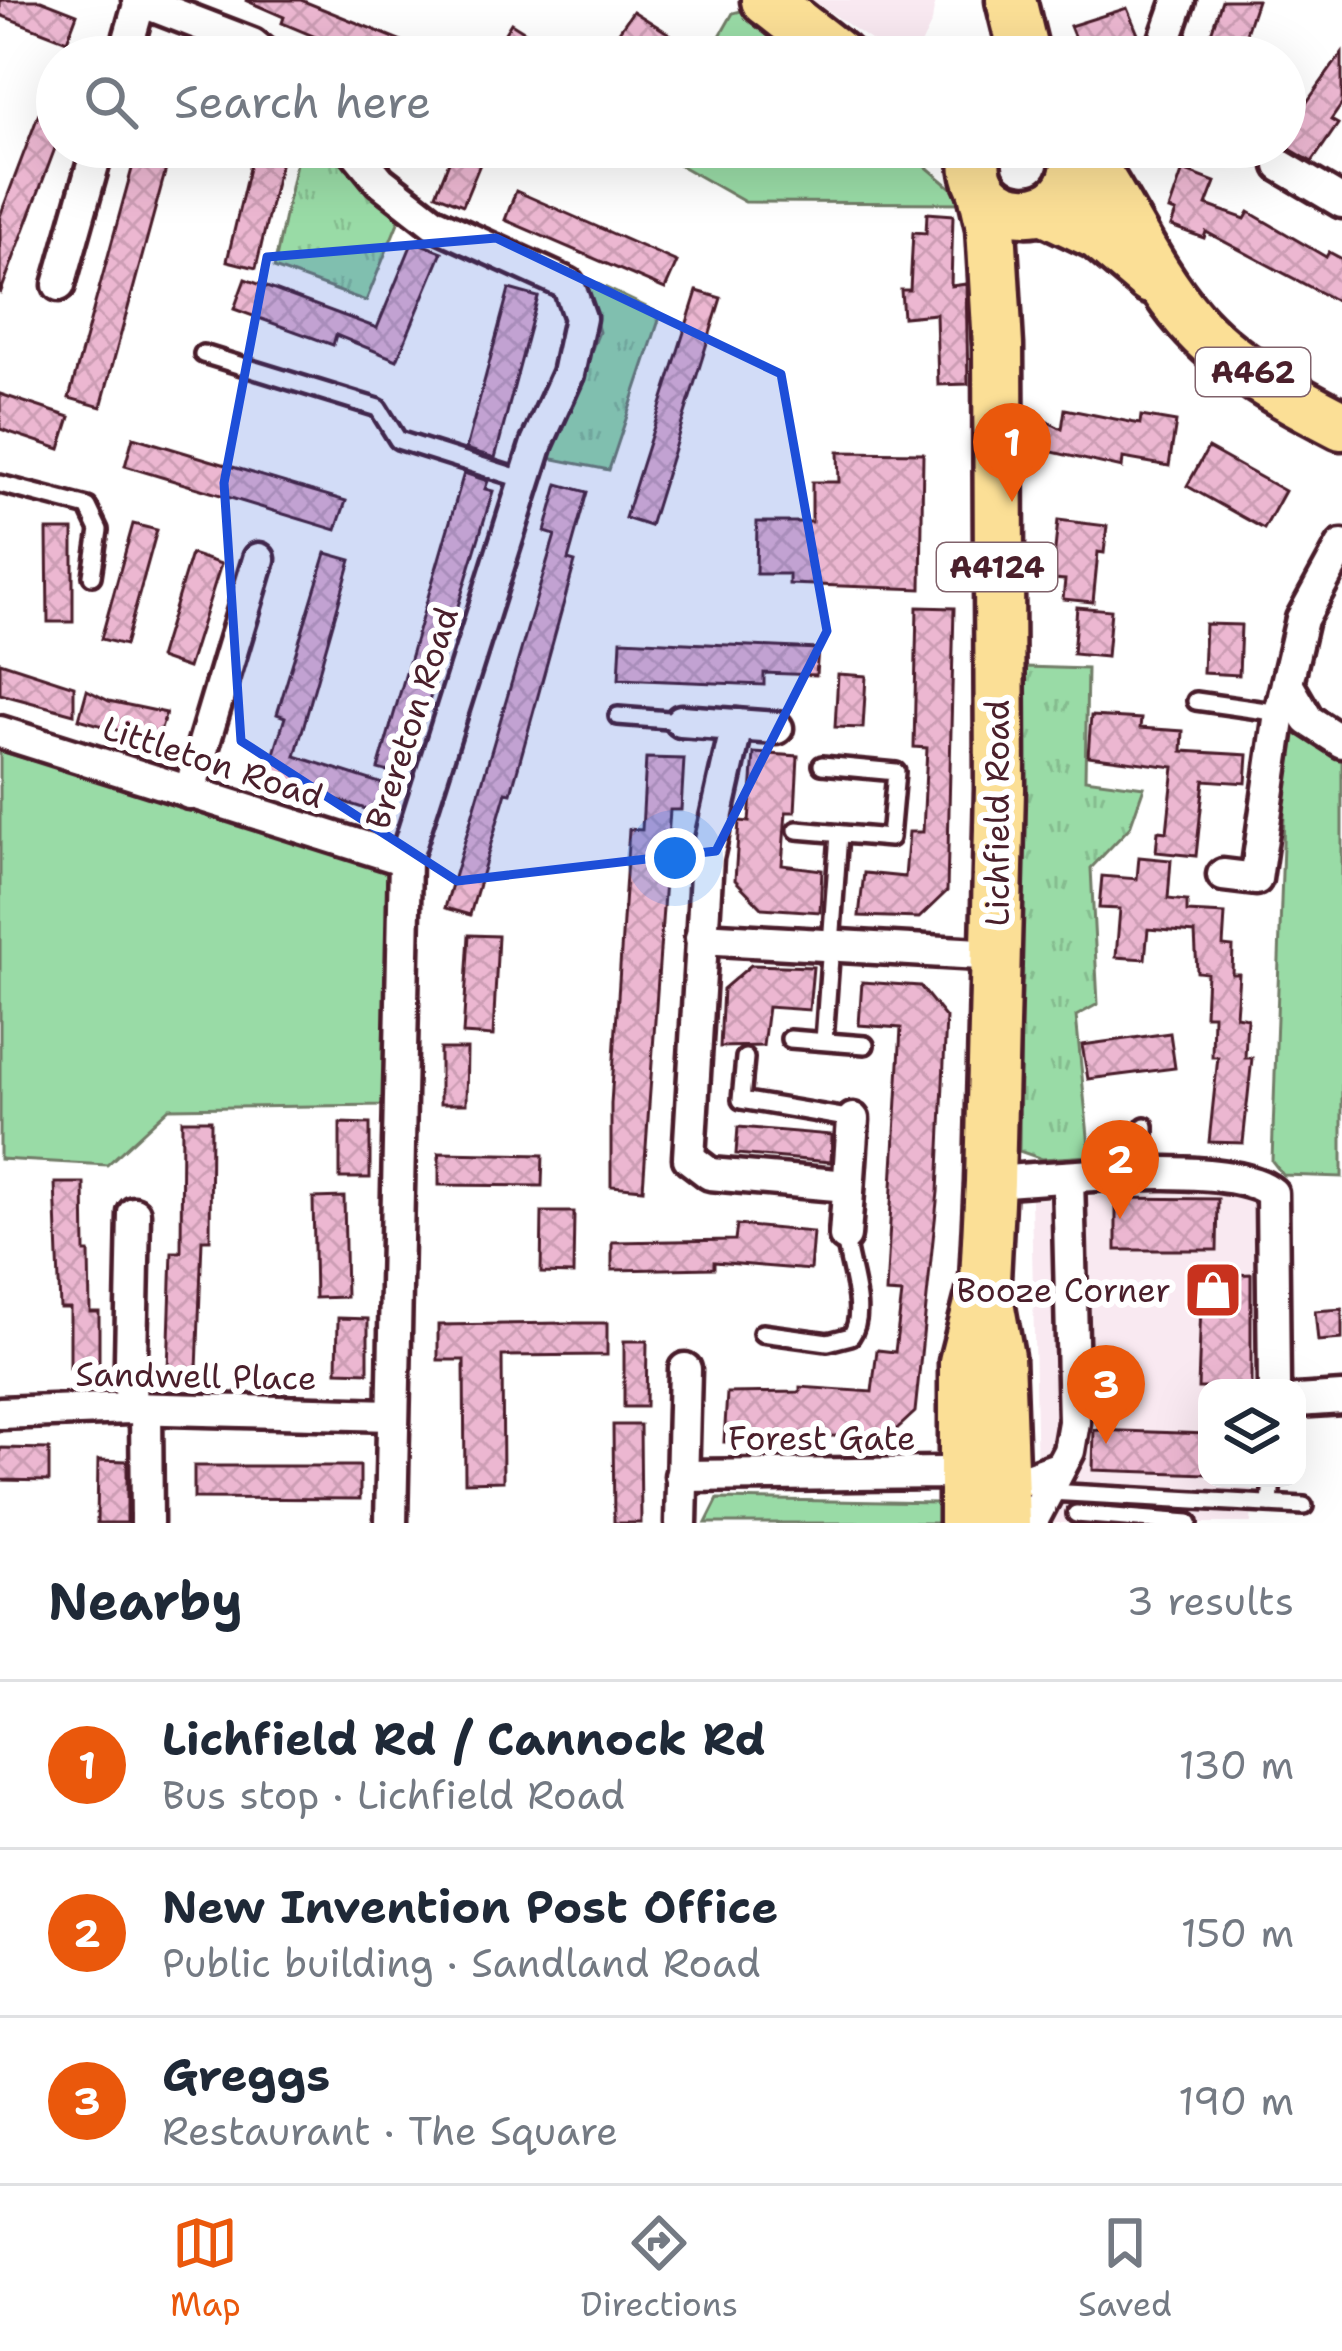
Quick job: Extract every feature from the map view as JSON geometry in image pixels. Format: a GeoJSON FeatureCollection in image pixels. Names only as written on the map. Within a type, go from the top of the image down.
{"type":"FeatureCollection","features":[{"type":"Feature","properties":{"kind":"main road"},"geometry":{"type":"LineString","coordinates":[[766,0],[813,36]]}},
{"type":"Feature","properties":{"kind":"main road"},"geometry":{"type":"LineString","coordinates":[[1002,36],[1007,0]]}},
{"type":"Feature","properties":{"kind":"main road"},"geometry":{"type":"LineString","coordinates":[[1007,0],[1018,36]]}},
{"type":"Feature","properties":{"kind":"main road","name":"Lichfield Road"},"geometry":{"type":"LineString","coordinates":[[998,346],[1020,255],[1041,210],[1062,197],[1075,168]]}},
{"type":"Feature","properties":{"kind":"main road","name":"A462"},"geometry":{"type":"LineString","coordinates":[[1092,168],[1118,201],[1175,302]]}},
{"type":"Feature","properties":{"kind":"main road"},"geometry":{"type":"LineString","coordinates":[[980,173],[1002,207],[1041,210]]}},
{"type":"Feature","properties":{"kind":"main road","name":"Lichfield Road"},"geometry":{"type":"LineString","coordinates":[[964,1523],[990,1492],[964,1362],[985,1280],[997,956],[998,346],[991,227],[980,173]]}},
{"type":"Feature","properties":{"kind":"main road","name":"A462"},"geometry":{"type":"LineString","coordinates":[[1041,210],[1098,235],[1230,356],[1342,425]]}},
{"type":"Feature","properties":{"kind":"street"},"geometry":{"type":"LineString","coordinates":[[130,36],[139,0],[231,36]]}},
{"type":"Feature","properties":{"kind":"street"},"geometry":{"type":"LineString","coordinates":[[1166,36],[1179,0]]}},
{"type":"Feature","properties":{"kind":"street"},"geometry":{"type":"LineString","coordinates":[[59,285],[92,168]]}},
{"type":"Feature","properties":{"kind":"street","name":"Brereton Road"},"geometry":{"type":"LineString","coordinates":[[369,168],[434,223],[568,284],[580,318],[577,340],[525,480],[405,860],[391,1523]]}},
{"type":"Feature","properties":{"kind":"street"},"geometry":{"type":"LineString","coordinates":[[1285,168],[1340,197]]}},
{"type":"Feature","properties":{"kind":"street"},"geometry":{"type":"LineString","coordinates":[[1223,875],[1256,879],[1284,698],[1302,619],[1342,547]]}},
{"type":"Feature","properties":{"kind":"street"},"geometry":{"type":"LineString","coordinates":[[189,793],[259,559]]}},
{"type":"Feature","properties":{"kind":"street"},"geometry":{"type":"LineString","coordinates":[[1284,698],[1342,742]]}},
{"type":"Feature","properties":{"kind":"street"},"geometry":{"type":"LineString","coordinates":[[681,721],[777,728]]}},
{"type":"Feature","properties":{"kind":"street"},"geometry":{"type":"LineString","coordinates":[[737,725],[707,858],[689,1158],[710,1174],[848,1186]]}},
{"type":"Feature","properties":{"kind":"street","name":"Littleton Road"},"geometry":{"type":"LineString","coordinates":[[0,732],[405,860]]}},
{"type":"Feature","properties":{"kind":"street"},"geometry":{"type":"LineString","coordinates":[[701,938],[997,956]]}},
{"type":"Feature","properties":{"kind":"street"},"geometry":{"type":"LineString","coordinates":[[845,1236],[853,1119]]}},
{"type":"Feature","properties":{"kind":"street"},"geometry":{"type":"LineString","coordinates":[[990,1182],[1242,1175],[1272,1193],[1274,1379]]}},
{"type":"Feature","properties":{"kind":"street"},"geometry":{"type":"LineString","coordinates":[[1031,1523],[1062,1484],[1074,1422],[1068,1177]]}},
{"type":"Feature","properties":{"kind":"street"},"geometry":{"type":"LineString","coordinates":[[134,1213],[138,1408],[147,1523]]}},
{"type":"Feature","properties":{"kind":"street"},"geometry":{"type":"LineString","coordinates":[[681,1523],[685,1369]]}},
{"type":"Feature","properties":{"kind":"street"},"geometry":{"type":"LineString","coordinates":[[1306,1400],[1342,1398]]}},
{"type":"Feature","properties":{"kind":"street","name":"Sandwell Place"},"geometry":{"type":"LineString","coordinates":[[0,1412],[138,1408],[391,1415]]}},
{"type":"Feature","properties":{"kind":"street","name":"Forest Gate"},"geometry":{"type":"LineString","coordinates":[[681,1475],[990,1492],[1045,1477],[1062,1484]]}},
{"type":"Feature","properties":{"kind":"lane"},"geometry":{"type":"LineString","coordinates":[[203,354],[377,408],[398,440],[525,480]]}},
{"type":"Feature","properties":{"kind":"lane"},"geometry":{"type":"LineString","coordinates":[[0,484],[88,507],[99,530],[92,576]]}},
{"type":"Feature","properties":{"kind":"lane"},"geometry":{"type":"LineString","coordinates":[[1196,701],[1284,698]]}},
{"type":"Feature","properties":{"kind":"lane"},"geometry":{"type":"LineString","coordinates":[[618,716],[681,721]]}},
{"type":"Feature","properties":{"kind":"lane"},"geometry":{"type":"LineString","coordinates":[[797,830],[890,838],[896,772],[822,765]]}},
{"type":"Feature","properties":{"kind":"lane"},"geometry":{"type":"LineString","coordinates":[[824,1042],[839,834]]}},
{"type":"Feature","properties":{"kind":"lane"},"geometry":{"type":"LineString","coordinates":[[790,1039],[866,1045]]}},
{"type":"Feature","properties":{"kind":"lane"},"geometry":{"type":"LineString","coordinates":[[745,1058],[741,1100],[853,1119]]}},
{"type":"Feature","properties":{"kind":"lane"},"geometry":{"type":"LineString","coordinates":[[1144,1126],[1145,1175]]}},
{"type":"Feature","properties":{"kind":"lane"},"geometry":{"type":"LineString","coordinates":[[762,1333],[828,1342],[851,1336],[861,1311],[848,1273],[845,1236]]}},
{"type":"Feature","properties":{"kind":"lane"},"geometry":{"type":"LineString","coordinates":[[1190,1523],[1076,1519],[1062,1484],[1304,1505]]}},
{"type":"Feature","properties":{"kind":"lane"},"geometry":{"type":"LineString","coordinates":[[1270,1504],[1271,1487]]}},
{"type":"Feature","properties":{"kind":"highlighted area"},"geometry":{"type":"Polygon","coordinates":[[[496,238],[781,374],[827,631],[716,851],[457,881],[241,741],[224,483],[267,257],[496,238]]]}},
{"type":"Feature","properties":{"kind":"shaded area"},"geometry":{"type":"Polygon","coordinates":[[[812,0],[935,0],[925,36],[865,36],[812,0]]]}},
{"type":"Feature","properties":{"kind":"shaded area"},"geometry":{"type":"Polygon","coordinates":[[[1248,1189],[1264,1215],[1257,1379],[1198,1379],[1198,1487],[1253,1487],[1251,1523],[1038,1523],[1031,1199],[1248,1189]]]}},
{"type":"Feature","properties":{"kind":"green space"},"geometry":{"type":"Polygon","coordinates":[[[745,10],[774,36],[720,36],[733,13],[745,10]]]}},
{"type":"Feature","properties":{"kind":"green space"},"geometry":{"type":"Polygon","coordinates":[[[295,168],[349,168],[399,220],[366,301],[274,268],[295,168]]]}},
{"type":"Feature","properties":{"kind":"green space"},"geometry":{"type":"Polygon","coordinates":[[[685,168],[928,168],[969,203],[745,202],[685,168]]]}},
{"type":"Feature","properties":{"kind":"green space"},"geometry":{"type":"Polygon","coordinates":[[[583,277],[661,314],[609,470],[548,458],[599,332],[583,277]]]}},
{"type":"Feature","properties":{"kind":"green space"},"geometry":{"type":"Polygon","coordinates":[[[1025,667],[1087,669],[1085,779],[1144,787],[1130,827],[1091,868],[1098,1004],[1076,1016],[1090,1156],[1042,1159],[1019,1151],[1025,667]]]}},
{"type":"Feature","properties":{"kind":"green space"},"geometry":{"type":"Polygon","coordinates":[[[1287,729],[1342,758],[1342,1177],[1283,1175],[1272,1161],[1287,729]]]}},
{"type":"Feature","properties":{"kind":"green space"},"geometry":{"type":"Polygon","coordinates":[[[0,751],[388,866],[385,1105],[169,1108],[107,1165],[0,1159],[0,751]]]}},
{"type":"Feature","properties":{"kind":"green space"},"geometry":{"type":"Polygon","coordinates":[[[718,1499],[937,1503],[940,1523],[706,1523],[718,1499]]]}},
{"type":"Feature","properties":{"kind":"building"},"geometry":{"type":"Polygon","coordinates":[[[0,0],[41,0],[77,14],[69,36],[54,36],[0,15],[0,0]]]}},
{"type":"Feature","properties":{"kind":"building"},"geometry":{"type":"Polygon","coordinates":[[[245,0],[301,0],[389,36],[313,36],[282,23],[284,17],[245,0]]]}},
{"type":"Feature","properties":{"kind":"building"},"geometry":{"type":"Polygon","coordinates":[[[1222,0],[1257,0],[1245,36],[1210,36],[1222,0]]]}},
{"type":"Feature","properties":{"kind":"building"},"geometry":{"type":"Polygon","coordinates":[[[1127,8],[1139,36],[1074,36],[1070,26],[1127,8]]]}},
{"type":"Feature","properties":{"kind":"building"},"geometry":{"type":"Polygon","coordinates":[[[633,11],[672,36],[616,36],[633,11]]]}},
{"type":"Feature","properties":{"kind":"building"},"geometry":{"type":"Polygon","coordinates":[[[511,23],[532,36],[503,36],[511,23]]]}},
{"type":"Feature","properties":{"kind":"building"},"geometry":{"type":"Polygon","coordinates":[[[1342,53],[1342,104],[1331,120],[1338,124],[1312,162],[1306,158],[1306,104],[1342,53]]]}},
{"type":"Feature","properties":{"kind":"building"},"geometry":{"type":"Polygon","coordinates":[[[36,121],[36,168],[48,168],[0,294],[0,216],[36,121]]]}},
{"type":"Feature","properties":{"kind":"building"},"geometry":{"type":"Polygon","coordinates":[[[132,168],[166,168],[101,407],[69,398],[132,168]]]}},
{"type":"Feature","properties":{"kind":"building"},"geometry":{"type":"Polygon","coordinates":[[[249,168],[279,168],[256,268],[227,261],[249,168]]]}},
{"type":"Feature","properties":{"kind":"building"},"geometry":{"type":"Polygon","coordinates":[[[447,168],[478,168],[463,205],[436,194],[447,168]]]}},
{"type":"Feature","properties":{"kind":"building"},"geometry":{"type":"Polygon","coordinates":[[[1183,170],[1215,182],[1206,205],[1245,219],[1249,212],[1326,257],[1329,252],[1342,259],[1342,304],[1206,232],[1204,238],[1171,226],[1176,212],[1169,210],[1183,170]]]}},
{"type":"Feature","properties":{"kind":"building"},"geometry":{"type":"Polygon","coordinates":[[[516,191],[677,262],[665,289],[505,220],[516,191]]]}},
{"type":"Feature","properties":{"kind":"building"},"geometry":{"type":"Polygon","coordinates":[[[927,213],[953,215],[951,286],[966,284],[968,384],[938,385],[936,314],[903,317],[901,290],[910,290],[913,232],[926,233],[927,213]]]}},
{"type":"Feature","properties":{"kind":"building"},"geometry":{"type":"Polygon","coordinates":[[[413,241],[442,252],[397,360],[336,335],[333,345],[234,309],[245,279],[377,328],[413,241]]]}},
{"type":"Feature","properties":{"kind":"building"},"geometry":{"type":"Polygon","coordinates":[[[509,289],[538,297],[495,458],[466,449],[509,289]]]}},
{"type":"Feature","properties":{"kind":"building"},"geometry":{"type":"Polygon","coordinates":[[[697,291],[721,298],[650,526],[625,518],[697,291]]]}},
{"type":"Feature","properties":{"kind":"building"},"geometry":{"type":"Polygon","coordinates":[[[0,394],[70,417],[60,449],[0,429],[0,394]]]}},
{"type":"Feature","properties":{"kind":"building"},"geometry":{"type":"Polygon","coordinates":[[[1065,409],[1140,424],[1141,416],[1176,422],[1169,466],[1123,458],[1122,468],[1035,448],[1048,422],[1062,429],[1065,409]]]}},
{"type":"Feature","properties":{"kind":"building"},"geometry":{"type":"Polygon","coordinates":[[[133,437],[346,501],[336,530],[125,466],[133,437]]]}},
{"type":"Feature","properties":{"kind":"building"},"geometry":{"type":"Polygon","coordinates":[[[1208,448],[1285,491],[1264,529],[1187,486],[1208,448]]]}},
{"type":"Feature","properties":{"kind":"building"},"geometry":{"type":"Polygon","coordinates":[[[838,452],[923,453],[921,589],[789,584],[789,574],[756,574],[757,522],[812,522],[812,482],[839,482],[838,452]]]}},
{"type":"Feature","properties":{"kind":"building"},"geometry":{"type":"Polygon","coordinates":[[[464,473],[488,481],[485,489],[493,491],[406,777],[378,769],[464,473]]]}},
{"type":"Feature","properties":{"kind":"building"},"geometry":{"type":"Polygon","coordinates":[[[558,484],[587,492],[568,560],[575,562],[511,793],[506,792],[470,915],[445,908],[555,535],[545,532],[558,484]]]}},
{"type":"Feature","properties":{"kind":"building"},"geometry":{"type":"Polygon","coordinates":[[[1058,520],[1107,526],[1104,553],[1098,552],[1093,602],[1063,599],[1065,580],[1052,579],[1058,520]]]}},
{"type":"Feature","properties":{"kind":"building"},"geometry":{"type":"Polygon","coordinates":[[[133,524],[157,530],[125,645],[101,639],[133,524]]]}},
{"type":"Feature","properties":{"kind":"building"},"geometry":{"type":"Polygon","coordinates":[[[47,530],[73,530],[73,622],[48,622],[47,530]]]}},
{"type":"Feature","properties":{"kind":"building"},"geometry":{"type":"Polygon","coordinates":[[[326,553],[351,560],[295,756],[383,784],[375,812],[267,777],[285,717],[277,714],[326,553]]]}},
{"type":"Feature","properties":{"kind":"building"},"geometry":{"type":"Polygon","coordinates":[[[191,554],[221,564],[188,668],[159,658],[191,554]]]}},
{"type":"Feature","properties":{"kind":"building"},"geometry":{"type":"Polygon","coordinates":[[[917,607],[954,608],[947,891],[919,918],[859,916],[864,873],[905,877],[909,832],[923,832],[927,748],[914,747],[917,607]]]}},
{"type":"Feature","properties":{"kind":"building"},"geometry":{"type":"Polygon","coordinates":[[[1077,607],[1111,610],[1107,657],[1073,654],[1077,607]]]}},
{"type":"Feature","properties":{"kind":"building"},"geometry":{"type":"Polygon","coordinates":[[[1205,624],[1241,625],[1239,675],[1203,673],[1205,624]]]}},
{"type":"Feature","properties":{"kind":"building"},"geometry":{"type":"Polygon","coordinates":[[[621,640],[818,649],[816,675],[764,673],[764,685],[619,679],[621,640]]]}},
{"type":"Feature","properties":{"kind":"building"},"geometry":{"type":"Polygon","coordinates":[[[0,662],[74,686],[74,714],[0,694],[0,662]]]}},
{"type":"Feature","properties":{"kind":"building"},"geometry":{"type":"Polygon","coordinates":[[[838,674],[866,676],[863,728],[835,727],[838,674]]]}},
{"type":"Feature","properties":{"kind":"building"},"geometry":{"type":"Polygon","coordinates":[[[87,690],[109,701],[166,713],[157,742],[79,719],[87,690]]]}},
{"type":"Feature","properties":{"kind":"building"},"geometry":{"type":"Polygon","coordinates":[[[1091,716],[1141,719],[1140,728],[1183,731],[1182,751],[1248,755],[1246,783],[1204,780],[1196,856],[1156,852],[1158,831],[1167,832],[1174,767],[1088,756],[1091,716]]]}},
{"type":"Feature","properties":{"kind":"building"},"geometry":{"type":"Polygon","coordinates":[[[754,753],[798,756],[795,812],[786,812],[782,865],[822,870],[820,912],[762,908],[735,880],[739,821],[749,822],[754,753]]]}},
{"type":"Feature","properties":{"kind":"building"},"geometry":{"type":"Polygon","coordinates":[[[646,758],[684,759],[681,810],[670,810],[643,1189],[611,1186],[611,1104],[629,829],[642,830],[646,758]]]}},
{"type":"Feature","properties":{"kind":"building"},"geometry":{"type":"Polygon","coordinates":[[[1139,857],[1171,860],[1168,899],[1187,901],[1187,912],[1225,914],[1223,946],[1233,947],[1232,974],[1239,974],[1236,1016],[1247,1018],[1245,1058],[1252,1058],[1243,1143],[1209,1142],[1218,1057],[1212,1057],[1213,1015],[1205,1015],[1207,973],[1197,972],[1195,933],[1148,929],[1145,959],[1116,957],[1120,909],[1099,908],[1102,876],[1137,879],[1139,857]]]}},
{"type":"Feature","properties":{"kind":"building"},"geometry":{"type":"Polygon","coordinates":[[[469,935],[498,936],[493,1036],[463,1034],[469,935]]]}},
{"type":"Feature","properties":{"kind":"building"},"geometry":{"type":"Polygon","coordinates":[[[751,965],[813,967],[809,1010],[768,1007],[763,1046],[720,1047],[723,989],[751,965]]]}},
{"type":"Feature","properties":{"kind":"building"},"geometry":{"type":"Polygon","coordinates":[[[862,982],[920,986],[946,1018],[938,1192],[915,1412],[887,1438],[776,1434],[776,1442],[724,1442],[727,1393],[800,1392],[800,1387],[872,1392],[877,1350],[895,1352],[902,1294],[886,1293],[901,1028],[859,1025],[862,982]]]}},
{"type":"Feature","properties":{"kind":"building"},"geometry":{"type":"Polygon","coordinates":[[[1170,1033],[1175,1068],[1088,1079],[1082,1045],[1170,1033]]]}},
{"type":"Feature","properties":{"kind":"building"},"geometry":{"type":"Polygon","coordinates":[[[440,1049],[467,1049],[466,1104],[440,1104],[440,1049]]]}},
{"type":"Feature","properties":{"kind":"building"},"geometry":{"type":"Polygon","coordinates":[[[182,1120],[211,1120],[210,1240],[202,1240],[197,1370],[168,1370],[172,1252],[181,1252],[182,1120]]]}},
{"type":"Feature","properties":{"kind":"building"},"geometry":{"type":"Polygon","coordinates":[[[340,1123],[370,1124],[370,1178],[340,1178],[340,1123]]]}},
{"type":"Feature","properties":{"kind":"building"},"geometry":{"type":"Polygon","coordinates":[[[738,1127],[832,1135],[831,1162],[736,1154],[738,1127]]]}},
{"type":"Feature","properties":{"kind":"building"},"geometry":{"type":"Polygon","coordinates":[[[439,1153],[543,1155],[542,1186],[439,1185],[439,1153]]]}},
{"type":"Feature","properties":{"kind":"building"},"geometry":{"type":"Polygon","coordinates":[[[55,1183],[84,1183],[85,1252],[89,1252],[90,1312],[99,1312],[99,1368],[70,1368],[70,1308],[60,1308],[55,1183]]]}},
{"type":"Feature","properties":{"kind":"building"},"geometry":{"type":"Polygon","coordinates":[[[344,1197],[346,1297],[315,1298],[313,1198],[344,1197]]]}},
{"type":"Feature","properties":{"kind":"building"},"geometry":{"type":"Polygon","coordinates":[[[1116,1198],[1218,1199],[1217,1250],[1116,1250],[1116,1198]]]}},
{"type":"Feature","properties":{"kind":"building"},"geometry":{"type":"Polygon","coordinates":[[[542,1212],[574,1212],[573,1274],[541,1273],[542,1212]]]}},
{"type":"Feature","properties":{"kind":"building"},"geometry":{"type":"Polygon","coordinates":[[[737,1225],[813,1232],[810,1270],[714,1262],[714,1268],[612,1270],[612,1242],[735,1240],[737,1225]]]}},
{"type":"Feature","properties":{"kind":"building"},"geometry":{"type":"Polygon","coordinates":[[[1251,1274],[1251,1379],[1198,1379],[1202,1276],[1251,1274]]]}},
{"type":"Feature","properties":{"kind":"building"},"geometry":{"type":"Polygon","coordinates":[[[1342,1309],[1342,1339],[1318,1341],[1315,1311],[1342,1309]]]}},
{"type":"Feature","properties":{"kind":"building"},"geometry":{"type":"Polygon","coordinates":[[[338,1318],[368,1319],[368,1372],[337,1371],[338,1318]]]}},
{"type":"Feature","properties":{"kind":"building"},"geometry":{"type":"Polygon","coordinates":[[[607,1323],[607,1355],[502,1356],[503,1481],[465,1482],[464,1360],[438,1360],[438,1325],[607,1323]]]}},
{"type":"Feature","properties":{"kind":"building"},"geometry":{"type":"Polygon","coordinates":[[[624,1341],[647,1341],[646,1407],[624,1407],[624,1341]]]}},
{"type":"Feature","properties":{"kind":"building"},"geometry":{"type":"Polygon","coordinates":[[[613,1425],[640,1425],[641,1523],[614,1523],[613,1425]]]}},
{"type":"Feature","properties":{"kind":"building"},"geometry":{"type":"Polygon","coordinates":[[[1094,1430],[1198,1434],[1198,1474],[1093,1470],[1094,1430]]]}},
{"type":"Feature","properties":{"kind":"building"},"geometry":{"type":"Polygon","coordinates":[[[0,1448],[49,1449],[49,1481],[0,1480],[0,1448]]]}},
{"type":"Feature","properties":{"kind":"building"},"geometry":{"type":"Polygon","coordinates":[[[98,1460],[127,1461],[127,1523],[97,1523],[98,1460]]]}},
{"type":"Feature","properties":{"kind":"building"},"geometry":{"type":"Polygon","coordinates":[[[194,1466],[360,1466],[360,1499],[194,1498],[194,1466]]]}},
{"type":"Feature","properties":{"kind":"place","name":"Lichfield Rd / Cannock Rd"},"geometry":{"type":"Point","coordinates":[1012,502]}},
{"type":"Feature","properties":{"kind":"place","name":"New Invention Post Office"},"geometry":{"type":"Point","coordinates":[1120,1219]}},
{"type":"Feature","properties":{"kind":"place","name":"Booze Corner"},"geometry":{"type":"Point","coordinates":[1213,1290]}},
{"type":"Feature","properties":{"kind":"place","name":"Greggs"},"geometry":{"type":"Point","coordinates":[1106,1444]}}]}
